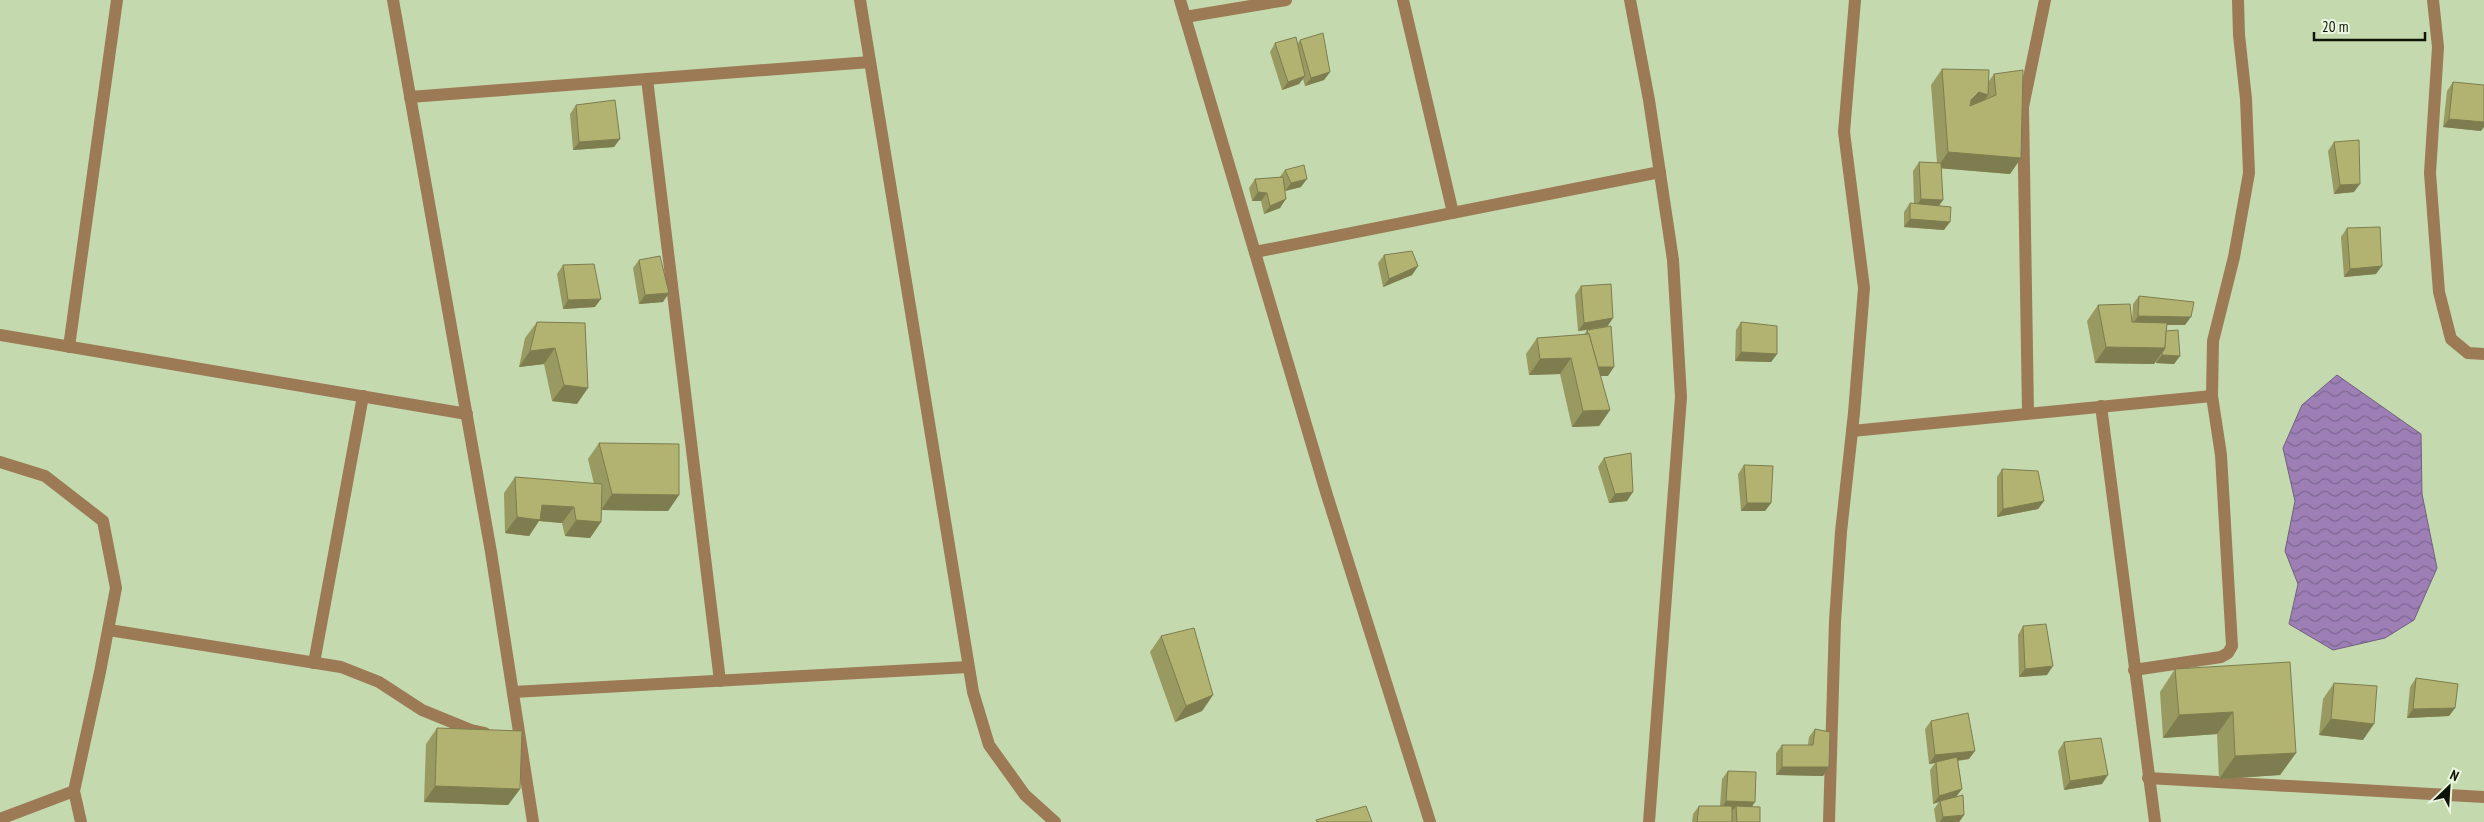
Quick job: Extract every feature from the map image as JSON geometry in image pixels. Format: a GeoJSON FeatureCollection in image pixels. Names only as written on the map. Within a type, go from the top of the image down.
{"type":"FeatureCollection","features":[{"type":"Feature","properties":{"kind":"street"},"geometry":{"type":"LineString","coordinates":[[69,347],[117,0]]}},
{"type":"Feature","properties":{"kind":"street"},"geometry":{"type":"LineString","coordinates":[[393,0],[467,414],[533,822]]}},
{"type":"Feature","properties":{"kind":"street"},"geometry":{"type":"LineString","coordinates":[[860,0],[972,692],[989,745],[1025,795],[1055,822]]}},
{"type":"Feature","properties":{"kind":"street"},"geometry":{"type":"LineString","coordinates":[[1180,0],[1326,492],[1430,822]]}},
{"type":"Feature","properties":{"kind":"street"},"geometry":{"type":"LineString","coordinates":[[1185,17],[1286,0]]}},
{"type":"Feature","properties":{"kind":"street"},"geometry":{"type":"LineString","coordinates":[[1403,0],[1453,213]]}},
{"type":"Feature","properties":{"kind":"street"},"geometry":{"type":"LineString","coordinates":[[1630,0],[1660,172],[1673,260],[1681,396],[1649,822]]}},
{"type":"Feature","properties":{"kind":"street"},"geometry":{"type":"LineString","coordinates":[[1829,822],[1840,532],[1852,431],[1864,288],[1844,132],[1855,0]]}},
{"type":"Feature","properties":{"kind":"street"},"geometry":{"type":"LineString","coordinates":[[2028,412],[2023,107],[2045,0]]}},
{"type":"Feature","properties":{"kind":"street"},"geometry":{"type":"LineString","coordinates":[[2134,670],[2221,657],[2232,646],[2221,455],[2212,396],[2213,341],[2234,257],[2249,173],[2246,99],[2239,35],[2238,0]]}},
{"type":"Feature","properties":{"kind":"street"},"geometry":{"type":"LineString","coordinates":[[2432,0],[2438,47],[2430,173],[2439,292],[2451,339],[2468,353],[2484,354]]}},
{"type":"Feature","properties":{"kind":"street"},"geometry":{"type":"LineString","coordinates":[[410,97],[870,62]]}},
{"type":"Feature","properties":{"kind":"street"},"geometry":{"type":"LineString","coordinates":[[647,79],[720,681]]}},
{"type":"Feature","properties":{"kind":"street"},"geometry":{"type":"LineString","coordinates":[[1255,252],[1660,172]]}},
{"type":"Feature","properties":{"kind":"street"},"geometry":{"type":"LineString","coordinates":[[0,335],[467,414]]}},
{"type":"Feature","properties":{"kind":"street"},"geometry":{"type":"LineString","coordinates":[[314,663],[363,396]]}},
{"type":"Feature","properties":{"kind":"street"},"geometry":{"type":"LineString","coordinates":[[1852,431],[2028,412],[2212,396]]}},
{"type":"Feature","properties":{"kind":"street"},"geometry":{"type":"LineString","coordinates":[[2102,406],[2134,670],[2155,822]]}},
{"type":"Feature","properties":{"kind":"street"},"geometry":{"type":"LineString","coordinates":[[0,462],[45,476],[103,521],[116,588],[109,630],[74,792],[81,822]]}},
{"type":"Feature","properties":{"kind":"street"},"geometry":{"type":"LineString","coordinates":[[109,630],[341,667],[379,682],[422,710],[471,730],[520,739]]}},
{"type":"Feature","properties":{"kind":"street"},"geometry":{"type":"LineString","coordinates":[[513,692],[968,667]]}},
{"type":"Feature","properties":{"kind":"street"},"geometry":{"type":"LineString","coordinates":[[2148,778],[2484,797]]}},
{"type":"Feature","properties":{"kind":"street"},"geometry":{"type":"LineString","coordinates":[[0,819],[74,792]]}},
{"type":"Feature","properties":{"kind":"water"},"geometry":{"type":"Polygon","coordinates":[[[2337,375],[2421,434],[2422,494],[2437,568],[2414,620],[2385,638],[2333,650],[2289,624],[2298,584],[2285,551],[2295,501],[2283,448],[2302,405],[2337,375]]]}},
{"type":"Feature","properties":{"kind":"building"},"geometry":{"type":"Polygon","coordinates":[[[1323,33],[1330,72],[1311,78],[1300,40],[1323,33]]]}},
{"type":"Feature","properties":{"kind":"building"},"geometry":{"type":"Polygon","coordinates":[[[1296,37],[1305,76],[1288,82],[1275,43],[1296,37]]]}},
{"type":"Feature","properties":{"kind":"building"},"geometry":{"type":"Polygon","coordinates":[[[1942,69],[1989,70],[1988,95],[1979,92],[1971,100],[1970,106],[1996,95],[1994,74],[2023,70],[2021,158],[1948,152],[1942,69]]]}},
{"type":"Feature","properties":{"kind":"building"},"geometry":{"type":"Polygon","coordinates":[[[2453,82],[2484,85],[2484,122],[2449,119],[2453,82]]]}},
{"type":"Feature","properties":{"kind":"building"},"geometry":{"type":"Polygon","coordinates":[[[615,100],[620,139],[579,142],[576,105],[615,100]]]}},
{"type":"Feature","properties":{"kind":"building"},"geometry":{"type":"Polygon","coordinates":[[[2359,140],[2360,184],[2340,185],[2334,142],[2359,140]]]}},
{"type":"Feature","properties":{"kind":"building"},"geometry":{"type":"Polygon","coordinates":[[[1919,162],[1941,163],[1943,200],[1921,199],[1919,162]]]}},
{"type":"Feature","properties":{"kind":"building"},"geometry":{"type":"Polygon","coordinates":[[[1304,165],[1307,179],[1291,183],[1285,170],[1304,165]]]}},
{"type":"Feature","properties":{"kind":"building"},"geometry":{"type":"Polygon","coordinates":[[[1283,177],[1286,199],[1270,206],[1267,193],[1258,192],[1255,179],[1283,177]]]}},
{"type":"Feature","properties":{"kind":"building"},"geometry":{"type":"Polygon","coordinates":[[[1910,203],[1951,207],[1950,222],[1910,219],[1910,203]]]}},
{"type":"Feature","properties":{"kind":"building"},"geometry":{"type":"Polygon","coordinates":[[[2380,227],[2382,266],[2350,269],[2347,228],[2380,227]]]}},
{"type":"Feature","properties":{"kind":"building"},"geometry":{"type":"Polygon","coordinates":[[[1412,251],[1418,266],[1389,279],[1384,255],[1412,251]]]}},
{"type":"Feature","properties":{"kind":"building"},"geometry":{"type":"Polygon","coordinates":[[[660,256],[669,293],[645,295],[639,260],[660,256]]]}},
{"type":"Feature","properties":{"kind":"building"},"geometry":{"type":"Polygon","coordinates":[[[594,264],[601,299],[568,300],[563,265],[594,264]]]}},
{"type":"Feature","properties":{"kind":"building"},"geometry":{"type":"Polygon","coordinates":[[[1611,284],[1613,318],[1584,323],[1581,286],[1611,284]]]}},
{"type":"Feature","properties":{"kind":"building"},"geometry":{"type":"Polygon","coordinates":[[[2139,296],[2194,302],[2191,317],[2138,316],[2139,296]]]}},
{"type":"Feature","properties":{"kind":"building"},"geometry":{"type":"Polygon","coordinates":[[[2130,304],[2132,322],[2167,323],[2165,348],[2106,347],[2098,305],[2130,304]]]}},
{"type":"Feature","properties":{"kind":"building"},"geometry":{"type":"Polygon","coordinates":[[[537,322],[585,323],[588,388],[564,385],[555,348],[530,351],[537,322]]]}},
{"type":"Feature","properties":{"kind":"building"},"geometry":{"type":"Polygon","coordinates":[[[1741,322],[1777,326],[1777,354],[1741,352],[1741,322]]]}},
{"type":"Feature","properties":{"kind":"building"},"geometry":{"type":"Polygon","coordinates":[[[1611,326],[1614,367],[1598,367],[1587,330],[1611,326]]]}},
{"type":"Feature","properties":{"kind":"building"},"geometry":{"type":"Polygon","coordinates":[[[2178,330],[2180,356],[2162,355],[2165,348],[2166,331],[2178,330]]]}},
{"type":"Feature","properties":{"kind":"building"},"geometry":{"type":"Polygon","coordinates":[[[1589,334],[1610,410],[1583,411],[1571,358],[1540,359],[1537,338],[1589,334]]]}},
{"type":"Feature","properties":{"kind":"building"},"geometry":{"type":"Polygon","coordinates":[[[599,443],[679,444],[679,495],[612,494],[599,443]]]}},
{"type":"Feature","properties":{"kind":"building"},"geometry":{"type":"Polygon","coordinates":[[[1631,453],[1633,492],[1615,494],[1604,458],[1631,453]]]}},
{"type":"Feature","properties":{"kind":"building"},"geometry":{"type":"Polygon","coordinates":[[[1744,465],[1773,466],[1771,503],[1747,503],[1744,465]]]}},
{"type":"Feature","properties":{"kind":"building"},"geometry":{"type":"Polygon","coordinates":[[[2002,469],[2038,471],[2044,501],[2003,509],[2002,469]]]}},
{"type":"Feature","properties":{"kind":"building"},"geometry":{"type":"Polygon","coordinates":[[[515,477],[602,484],[601,522],[576,520],[574,507],[542,505],[540,520],[517,517],[515,477]]]}},
{"type":"Feature","properties":{"kind":"building"},"geometry":{"type":"Polygon","coordinates":[[[2046,624],[2053,666],[2025,669],[2023,626],[2046,624]]]}},
{"type":"Feature","properties":{"kind":"building"},"geometry":{"type":"Polygon","coordinates":[[[1194,628],[1213,695],[1186,706],[1161,636],[1194,628]]]}},
{"type":"Feature","properties":{"kind":"building"},"geometry":{"type":"Polygon","coordinates":[[[2290,662],[2296,753],[2235,756],[2233,712],[2179,715],[2175,669],[2290,662]]]}},
{"type":"Feature","properties":{"kind":"building"},"geometry":{"type":"Polygon","coordinates":[[[2416,678],[2458,684],[2455,708],[2413,709],[2416,678]]]}},
{"type":"Feature","properties":{"kind":"building"},"geometry":{"type":"Polygon","coordinates":[[[2334,683],[2377,686],[2374,724],[2331,719],[2334,683]]]}},
{"type":"Feature","properties":{"kind":"building"},"geometry":{"type":"Polygon","coordinates":[[[1968,713],[1975,751],[1935,755],[1931,721],[1968,713]]]}},
{"type":"Feature","properties":{"kind":"building"},"geometry":{"type":"Polygon","coordinates":[[[437,728],[522,731],[520,789],[435,786],[437,728]]]}},
{"type":"Feature","properties":{"kind":"building"},"geometry":{"type":"Polygon","coordinates":[[[1815,729],[1830,732],[1829,767],[1782,767],[1782,745],[1813,745],[1815,729]]]}},
{"type":"Feature","properties":{"kind":"building"},"geometry":{"type":"Polygon","coordinates":[[[2101,738],[2108,775],[2070,781],[2064,742],[2101,738]]]}},
{"type":"Feature","properties":{"kind":"building"},"geometry":{"type":"Polygon","coordinates":[[[1957,757],[1962,789],[1939,796],[1936,762],[1957,757]]]}},
{"type":"Feature","properties":{"kind":"building"},"geometry":{"type":"Polygon","coordinates":[[[1728,771],[1756,772],[1755,802],[1726,801],[1728,771]]]}},
{"type":"Feature","properties":{"kind":"building"},"geometry":{"type":"Polygon","coordinates":[[[1963,795],[1964,815],[1943,817],[1940,801],[1963,795]]]}},
{"type":"Feature","properties":{"kind":"building"},"geometry":{"type":"Polygon","coordinates":[[[1366,806],[1372,822],[1317,822],[1316,820],[1366,806]]]}},
{"type":"Feature","properties":{"kind":"building"},"geometry":{"type":"Polygon","coordinates":[[[1699,806],[1732,806],[1732,822],[1697,822],[1699,806]]]}},
{"type":"Feature","properties":{"kind":"building"},"geometry":{"type":"Polygon","coordinates":[[[1736,806],[1760,807],[1760,822],[1737,822],[1736,806]]]}}]}
